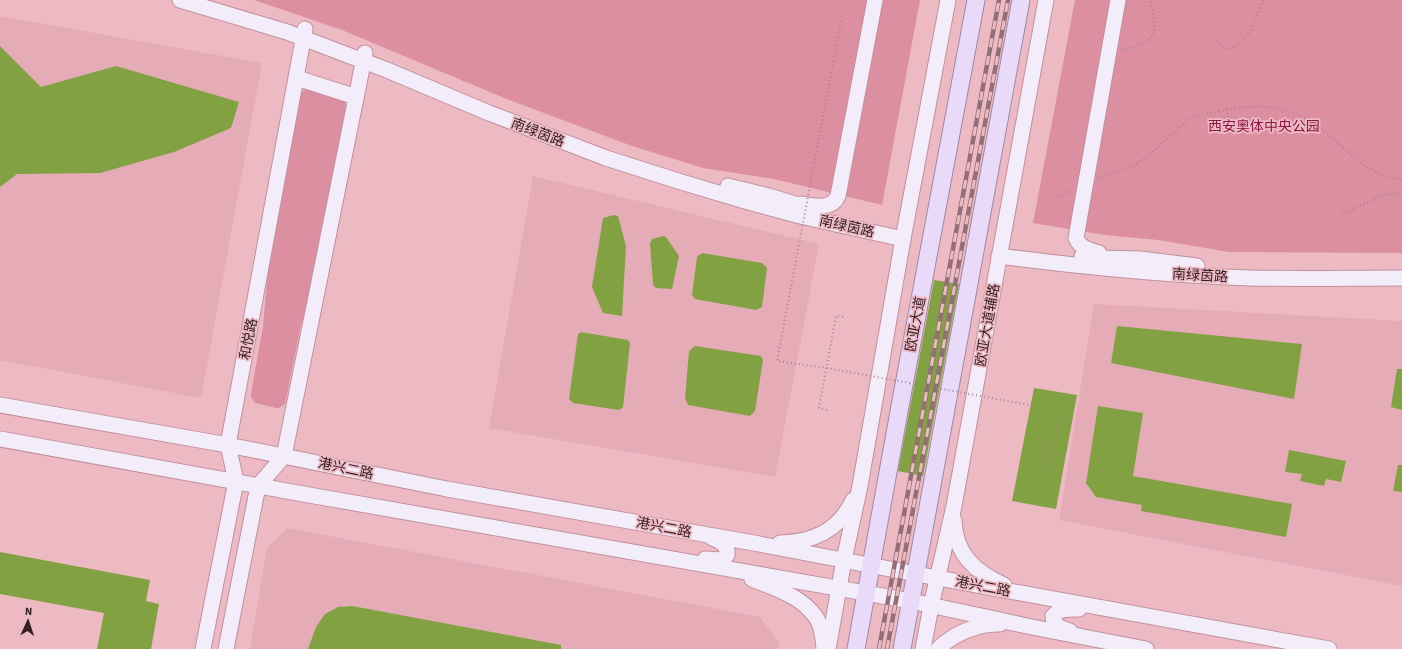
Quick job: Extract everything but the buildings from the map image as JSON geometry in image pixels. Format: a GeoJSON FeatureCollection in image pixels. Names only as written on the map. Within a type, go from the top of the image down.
{"type":"FeatureCollection","features":[{"type":"Feature","properties":{"kind":"main road","name":"欧亚大道"},"geometry":{"type":"LineString","coordinates":[[856,649],[976,0]]}},
{"type":"Feature","properties":{"kind":"main road"},"geometry":{"type":"LineString","coordinates":[[902,649],[1021,0]]}},
{"type":"Feature","properties":{"kind":"street","name":"南绿茵路"},"geometry":{"type":"LineString","coordinates":[[180,0],[304,34]]}},
{"type":"Feature","properties":{"kind":"street","name":"南绿茵路"},"geometry":{"type":"LineString","coordinates":[[211,0],[620,154],[721,185],[769,196],[904,235]]}},
{"type":"Feature","properties":{"kind":"street"},"geometry":{"type":"LineString","coordinates":[[791,203],[826,206],[836,201],[875,0]]}},
{"type":"Feature","properties":{"kind":"street"},"geometry":{"type":"LineString","coordinates":[[828,649],[844,560],[860,486],[904,235],[948,0]]}},
{"type":"Feature","properties":{"kind":"street","name":"欧亚大道辅路"},"geometry":{"type":"LineString","coordinates":[[924,649],[937,577],[954,506],[1046,0]]}},
{"type":"Feature","properties":{"kind":"street"},"geometry":{"type":"LineString","coordinates":[[1118,0],[1076,238],[1078,243],[1091,251],[1140,259]]}},
{"type":"Feature","properties":{"kind":"street","name":"和悦路"},"geometry":{"type":"LineString","coordinates":[[203,649],[236,482],[228,445],[304,34]]}},
{"type":"Feature","properties":{"kind":"street","name":"南绿茵路"},"geometry":{"type":"LineString","coordinates":[[364,57],[489,113],[620,162],[752,203],[800,216],[904,235]]}},
{"type":"Feature","properties":{"kind":"street"},"geometry":{"type":"LineString","coordinates":[[226,649],[258,486],[284,456],[364,57]]}},
{"type":"Feature","properties":{"kind":"street"},"geometry":{"type":"LineString","coordinates":[[296,78],[356,97]]}},
{"type":"Feature","properties":{"kind":"street","name":"南绿茵路"},"geometry":{"type":"LineString","coordinates":[[1000,251],[1100,258],[1140,259],[1210,268],[1402,269]]}},
{"type":"Feature","properties":{"kind":"street","name":"南绿茵路"},"geometry":{"type":"LineString","coordinates":[[1000,251],[1113,270],[1252,278],[1402,278]]}},
{"type":"Feature","properties":{"kind":"street","name":"港兴二路"},"geometry":{"type":"LineString","coordinates":[[0,405],[203,442],[228,445],[447,489],[754,543],[1329,649]]}},
{"type":"Feature","properties":{"kind":"street","name":"港兴二路"},"geometry":{"type":"LineString","coordinates":[[0,439],[911,601],[1032,627],[1146,649]]}},
{"type":"Feature","properties":{"kind":"street"},"geometry":{"type":"LineString","coordinates":[[754,543],[804,541],[824,532],[833,527],[842,518],[851,506],[860,486]]}},
{"type":"Feature","properties":{"kind":"street"},"geometry":{"type":"LineString","coordinates":[[954,506],[955,530],[958,545],[975,567],[986,576],[1000,583],[1038,596]]}},
{"type":"Feature","properties":{"kind":"street"},"geometry":{"type":"LineString","coordinates":[[664,558],[721,560],[725,558],[728,551],[727,546],[718,540],[700,534]]}},
{"type":"Feature","properties":{"kind":"street"},"geometry":{"type":"LineString","coordinates":[[720,567],[788,594],[805,605],[816,617],[821,630],[824,649]]}},
{"type":"Feature","properties":{"kind":"street"},"geometry":{"type":"LineString","coordinates":[[1115,643],[1061,628],[1054,623],[1053,616],[1059,610],[1070,608],[1132,613]]}},
{"type":"Feature","properties":{"kind":"street"},"geometry":{"type":"LineString","coordinates":[[938,649],[946,641],[975,628],[993,624],[1032,627]]}},
{"type":"Feature","properties":{"kind":"path"},"geometry":{"type":"LineString","coordinates":[[1109,50],[1122,50],[1138,47],[1147,42],[1152,36],[1155,19],[1150,0]]}},
{"type":"Feature","properties":{"kind":"path"},"geometry":{"type":"LineString","coordinates":[[1217,41],[1222,47],[1229,49],[1238,46],[1252,30],[1263,0]]}},
{"type":"Feature","properties":{"kind":"path"},"geometry":{"type":"LineString","coordinates":[[841,22],[778,361],[827,368],[1052,409]]}},
{"type":"Feature","properties":{"kind":"path"},"geometry":{"type":"LineString","coordinates":[[1058,196],[1136,164],[1146,158],[1189,119],[1198,115],[1226,109],[1254,106],[1271,107],[1293,112],[1323,130],[1362,164],[1377,173],[1402,180]]}},
{"type":"Feature","properties":{"kind":"path"},"geometry":{"type":"LineString","coordinates":[[1226,109],[1235,133]]}},
{"type":"Feature","properties":{"kind":"path"},"geometry":{"type":"LineString","coordinates":[[1342,214],[1383,195],[1402,193]]}},
{"type":"Feature","properties":{"kind":"path"},"geometry":{"type":"LineString","coordinates":[[827,410],[819,408],[836,316],[844,318]]}},
{"type":"Feature","properties":{"kind":"path"},"geometry":{"type":"LineString","coordinates":[[1044,502],[1062,405]]}},
{"type":"Feature","properties":{"kind":"path"},"geometry":{"type":"LineString","coordinates":[[1041,467],[1046,442]]}},
{"type":"Feature","properties":{"kind":"path"},"geometry":{"type":"LineString","coordinates":[[1043,454],[1052,455]]}},
{"type":"Feature","properties":{"kind":"shaded area"},"geometry":{"type":"Polygon","coordinates":[[[0,16],[262,63],[201,398],[0,360],[0,16]]]}},
{"type":"Feature","properties":{"kind":"shaded area"},"geometry":{"type":"Polygon","coordinates":[[[533,176],[819,244],[775,477],[489,428],[533,176]]]}},
{"type":"Feature","properties":{"kind":"shaded area"},"geometry":{"type":"Polygon","coordinates":[[[1094,304],[1402,321],[1402,586],[1059,520],[1094,304]]]}},
{"type":"Feature","properties":{"kind":"shaded area"},"geometry":{"type":"Polygon","coordinates":[[[287,528],[760,617],[779,642],[778,649],[250,649],[267,548],[287,528]]]}},
{"type":"Feature","properties":{"kind":"green space"},"geometry":{"type":"Polygon","coordinates":[[[254,0],[920,0],[882,205],[774,179],[703,168],[632,146],[504,98],[342,30],[254,0]]]}},
{"type":"Feature","properties":{"kind":"green space","name":"西安奥体中央公园"},"geometry":{"type":"Polygon","coordinates":[[[1075,0],[1402,0],[1402,253],[1229,252],[1158,240],[1104,235],[1033,223],[1075,0]]]}},
{"type":"Feature","properties":{"kind":"green space"},"geometry":{"type":"Polygon","coordinates":[[[309,88],[345,101],[346,109],[313,284],[301,325],[285,404],[279,408],[276,408],[255,403],[251,397],[251,393],[263,327],[268,271],[301,94],[309,88]]]}},
{"type":"Feature","properties":{"kind":"railway"},"geometry":{"type":"LineString","coordinates":[[879,649],[999,0]]}},
{"type":"Feature","properties":{"kind":"railway"},"geometry":{"type":"LineString","coordinates":[[887,649],[1008,0]]}}]}
